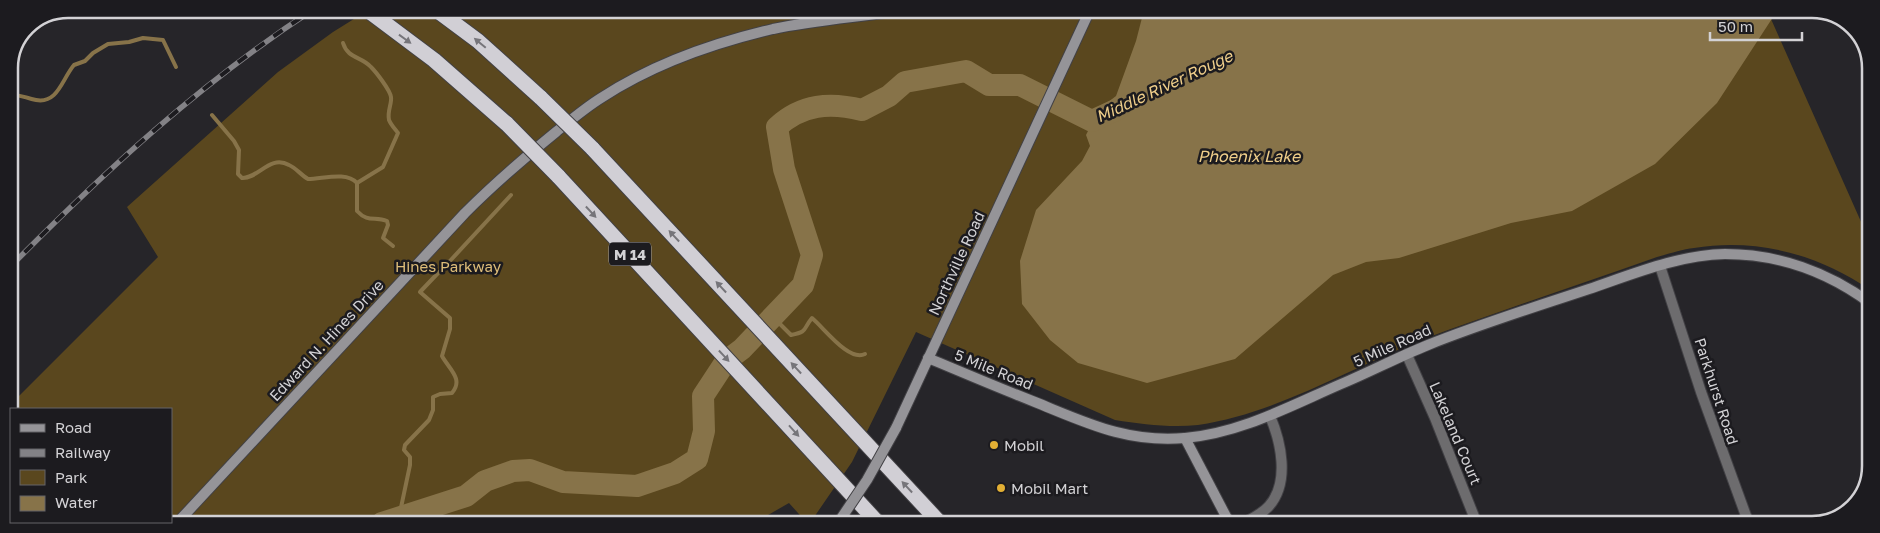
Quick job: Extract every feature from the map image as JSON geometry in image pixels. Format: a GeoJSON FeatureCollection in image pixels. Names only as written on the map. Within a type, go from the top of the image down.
{"type":"FeatureCollection","features":[{"type":"Feature","properties":{"kind":"highway","name":"M 14"},"geometry":{"type":"LineString","coordinates":[[378,18],[434,60],[507,124],[558,176],[872,516]]}},
{"type":"Feature","properties":{"kind":"highway","name":"M 14"},"geometry":{"type":"LineString","coordinates":[[447,18],[478,41],[541,98],[592,148],[933,516]]}},
{"type":"Feature","properties":{"kind":"street","name":"Edward N. Hines Drive"},"geometry":{"type":"LineString","coordinates":[[184,516],[465,213],[514,167],[587,107],[654,69],[726,41],[774,29],[849,18]]}},
{"type":"Feature","properties":{"kind":"street","name":"Northville Road"},"geometry":{"type":"LineString","coordinates":[[843,516],[867,480],[896,428],[1086,18]]}},
{"type":"Feature","properties":{"kind":"street","name":"5 Mile Road"},"geometry":{"type":"LineString","coordinates":[[928,358],[1097,427],[1138,437],[1185,438],[1228,430],[1270,416],[1428,345],[1534,307],[1688,258],[1710,255],[1750,255],[1787,262],[1820,273],[1862,297]]}},
{"type":"Feature","properties":{"kind":"street","name":"Parkhurst Road"},"geometry":{"type":"LineString","coordinates":[[1660,266],[1701,392],[1746,516]]}},
{"type":"Feature","properties":{"kind":"street","name":"Lakeland Court"},"geometry":{"type":"LineString","coordinates":[[1407,355],[1435,418],[1474,516]]}},
{"type":"Feature","properties":{"kind":"street"},"geometry":{"type":"LineString","coordinates":[[1255,516],[1269,506],[1280,485],[1279,450],[1270,416]]}},
{"type":"Feature","properties":{"kind":"street"},"geometry":{"type":"LineString","coordinates":[[1185,438],[1226,516]]}},
{"type":"Feature","properties":{"kind":"green space","name":"Hines Parkway"},"geometry":{"type":"Polygon","coordinates":[[[356,18],[1772,18],[1862,224],[1862,285],[1850,277],[1808,258],[1764,247],[1718,245],[1685,249],[1657,257],[1424,339],[1257,411],[1228,419],[1188,426],[1156,425],[1115,420],[916,332],[852,462],[815,516],[801,516],[789,503],[766,516],[172,516],[172,408],[18,408],[18,397],[158,257],[127,207],[278,72],[356,18]]]}},
{"type":"Feature","properties":{"kind":"water","name":"Phoenix Lake"},"geometry":{"type":"Polygon","coordinates":[[[1142,18],[1772,18],[1717,103],[1655,164],[1572,211],[1511,223],[1399,258],[1366,262],[1333,275],[1235,359],[1147,383],[1078,363],[1050,340],[1022,304],[1020,261],[1036,210],[1082,161],[1090,146],[1086,135],[1099,109],[1116,96],[1136,41],[1142,18]]]}},
{"type":"Feature","properties":{"kind":"waterway"},"geometry":{"type":"LineString","coordinates":[[18,96],[36,100],[50,98],[59,89],[74,65],[85,61],[93,53],[108,44],[129,42],[143,38],[163,40],[176,67]]}},
{"type":"Feature","properties":{"kind":"waterway"},"geometry":{"type":"LineString","coordinates":[[343,43],[348,52],[367,63],[386,86],[391,97],[389,120],[398,133],[383,167],[357,183]]}},
{"type":"Feature","properties":{"kind":"waterway","name":"Middle River Rouge"},"geometry":{"type":"LineString","coordinates":[[404,516],[466,496],[485,481],[513,471],[530,470],[563,482],[637,486],[675,473],[697,459],[704,431],[703,396],[726,361],[742,349],[803,285],[812,255],[784,169],[777,127],[787,119],[806,109],[817,107],[839,106],[862,110],[889,96],[905,82],[966,71],[989,85],[1020,85],[1092,121],[1120,108]]}},
{"type":"Feature","properties":{"kind":"waterway"},"geometry":{"type":"LineString","coordinates":[[212,115],[234,141],[239,150],[238,174],[242,178],[253,175],[270,165],[282,162],[292,166],[308,179],[341,176],[352,179],[357,183]]}},
{"type":"Feature","properties":{"kind":"waterway"},"geometry":{"type":"LineString","coordinates":[[357,183],[357,211],[365,217],[387,221],[388,225],[383,238],[393,246]]}},
{"type":"Feature","properties":{"kind":"waterway"},"geometry":{"type":"LineString","coordinates":[[449,262],[511,195]]}},
{"type":"Feature","properties":{"kind":"waterway"},"geometry":{"type":"LineString","coordinates":[[399,516],[410,465],[410,457],[404,450],[405,445],[429,420],[433,410],[433,397],[452,393],[456,383],[454,374],[442,356],[450,329],[450,318],[420,292],[439,272]]}},
{"type":"Feature","properties":{"kind":"waterway"},"geometry":{"type":"LineString","coordinates":[[773,317],[791,335],[805,330],[812,318],[845,349],[859,355],[865,354]]}},
{"type":"Feature","properties":{"kind":"railway"},"geometry":{"type":"LineString","coordinates":[[18,259],[81,197],[154,130],[231,67],[301,18]]}},
{"type":"Feature","properties":{"kind":"place","name":"Mobil"},"geometry":{"type":"Point","coordinates":[994,445]}},
{"type":"Feature","properties":{"kind":"place","name":"Mobil Mart"},"geometry":{"type":"Point","coordinates":[1001,488]}}]}
